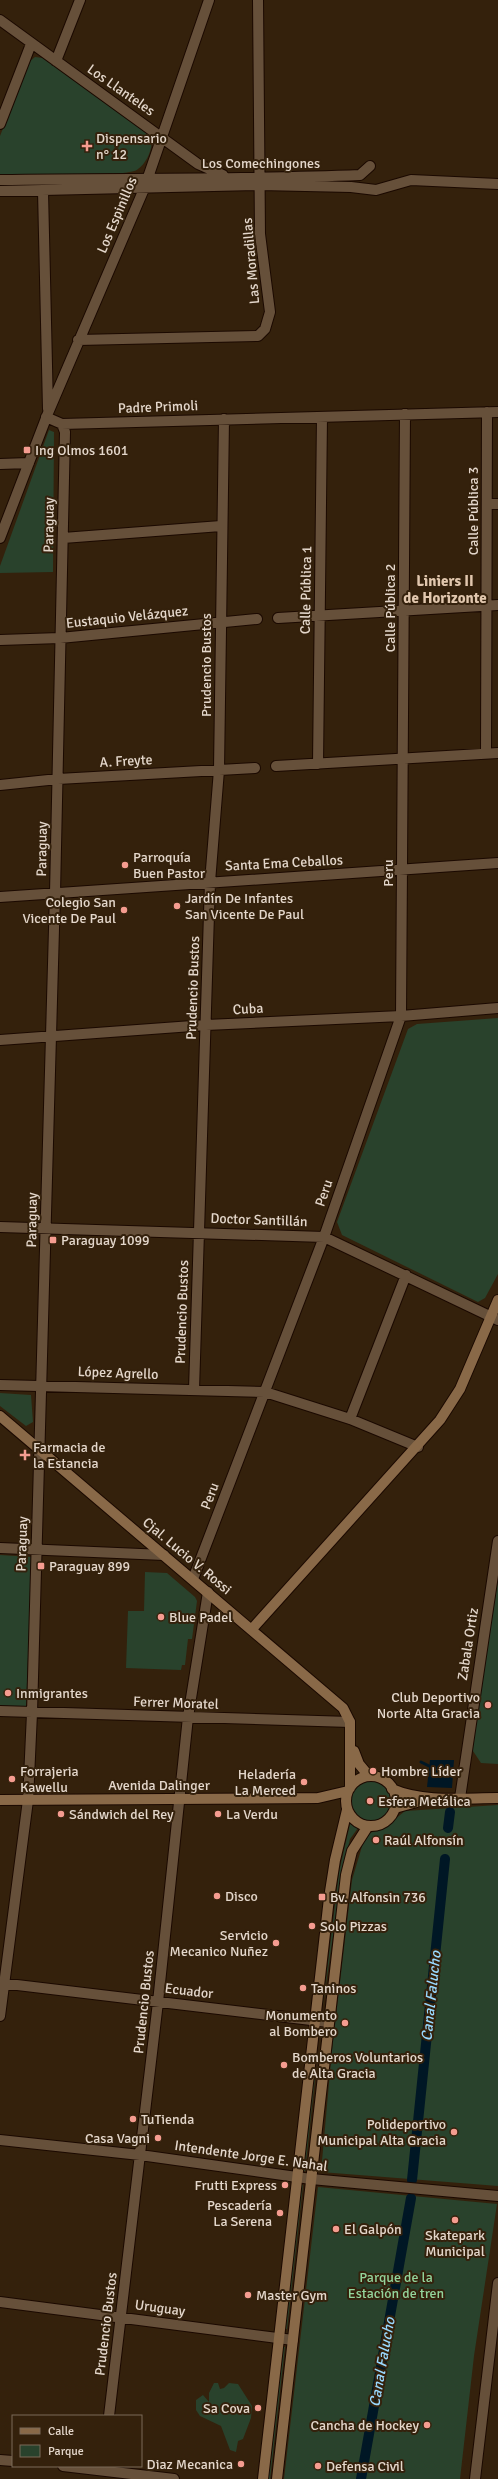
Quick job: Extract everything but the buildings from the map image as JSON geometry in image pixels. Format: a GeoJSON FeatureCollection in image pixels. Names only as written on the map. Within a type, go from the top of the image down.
{"type":"FeatureCollection","features":[{"type":"Feature","properties":{"kind":"main road"},"geometry":{"type":"LineString","coordinates":[[252,1629],[418,1447],[440,1420],[460,1389],[494,1318],[498,1300]]}},
{"type":"Feature","properties":{"kind":"main road","name":"Cjal. Lucio V. Rossi"},"geometry":{"type":"LineString","coordinates":[[0,1416],[41,1449],[343,1708],[350,1722]]}},
{"type":"Feature","properties":{"kind":"main road"},"geometry":{"type":"LineString","coordinates":[[350,1722],[355,1757],[369,1776]]}},
{"type":"Feature","properties":{"kind":"main road"},"geometry":{"type":"LineString","coordinates":[[263,2479],[314,2020],[333,1872],[347,1808],[351,1735]]}},
{"type":"Feature","properties":{"kind":"main road"},"geometry":{"type":"LineString","coordinates":[[347,1808],[354,1819],[368,1826],[383,1822],[389,1818],[395,1808],[395,1800],[392,1789],[384,1780],[369,1776],[358,1780],[349,1789]]}},
{"type":"Feature","properties":{"kind":"main road","name":"Avenida Dalinger"},"geometry":{"type":"LineString","coordinates":[[318,1798],[349,1789]]}},
{"type":"Feature","properties":{"kind":"main road"},"geometry":{"type":"LineString","coordinates":[[392,1789],[414,1796],[436,1798],[498,1798]]}},
{"type":"Feature","properties":{"kind":"main road","name":"Avenida Dalinger"},"geometry":{"type":"LineString","coordinates":[[0,1800],[318,1798],[336,1801],[347,1808]]}},
{"type":"Feature","properties":{"kind":"main road"},"geometry":{"type":"LineString","coordinates":[[395,1808],[436,1798]]}},
{"type":"Feature","properties":{"kind":"main road"},"geometry":{"type":"LineString","coordinates":[[277,2479],[322,2072],[346,1875],[352,1851],[368,1826]]}},
{"type":"Feature","properties":{"kind":"main road"},"geometry":{"type":"LineString","coordinates":[[309,2070],[322,2072]]}},
{"type":"Feature","properties":{"kind":"street"},"geometry":{"type":"LineString","coordinates":[[56,61],[80,0]]}},
{"type":"Feature","properties":{"kind":"street","name":"Los Espinillos"},"geometry":{"type":"LineString","coordinates":[[0,538],[47,415],[144,189],[209,0]]}},
{"type":"Feature","properties":{"kind":"street","name":"Las Moradillas"},"geometry":{"type":"LineString","coordinates":[[78,340],[258,336],[265,329],[270,312],[260,234],[258,0]]}},
{"type":"Feature","properties":{"kind":"street","name":"Los Llanteles"},"geometry":{"type":"LineString","coordinates":[[0,20],[31,44],[162,136],[198,164],[228,178]]}},
{"type":"Feature","properties":{"kind":"street"},"geometry":{"type":"LineString","coordinates":[[0,124],[31,44]]}},
{"type":"Feature","properties":{"kind":"street","name":"Los Comechingones"},"geometry":{"type":"LineString","coordinates":[[260,182],[360,175],[370,166]]}},
{"type":"Feature","properties":{"kind":"street","name":"Los Comechingones"},"geometry":{"type":"LineString","coordinates":[[0,180],[228,178],[260,182],[351,187],[376,190],[411,180],[498,184]]}},
{"type":"Feature","properties":{"kind":"street"},"geometry":{"type":"LineString","coordinates":[[0,191],[144,189],[260,182]]}},
{"type":"Feature","properties":{"kind":"street"},"geometry":{"type":"LineString","coordinates":[[43,191],[47,415]]}},
{"type":"Feature","properties":{"kind":"street","name":"Calle Pública 3"},"geometry":{"type":"LineString","coordinates":[[486,754],[487,412]]}},
{"type":"Feature","properties":{"kind":"street","name":"Padre Primoli"},"geometry":{"type":"LineString","coordinates":[[47,415],[62,424],[498,412]]}},
{"type":"Feature","properties":{"kind":"street","name":"Calle Pública 2"},"geometry":{"type":"LineString","coordinates":[[402,801],[405,414]]}},
{"type":"Feature","properties":{"kind":"street","name":"Calle Pública 1"},"geometry":{"type":"LineString","coordinates":[[318,764],[322,417]]}},
{"type":"Feature","properties":{"kind":"street","name":"Prudencio Bustos"},"geometry":{"type":"LineString","coordinates":[[194,1390],[210,882],[219,770],[221,526],[224,419]]}},
{"type":"Feature","properties":{"kind":"street","name":"Paraguay"},"geometry":{"type":"LineString","coordinates":[[0,2016],[2,1983],[28,1800],[32,1713],[36,1549],[41,1449],[50,1038],[56,893],[65,432],[62,424]]}},
{"type":"Feature","properties":{"kind":"street"},"geometry":{"type":"LineString","coordinates":[[0,464],[29,463]]}},
{"type":"Feature","properties":{"kind":"street"},"geometry":{"type":"LineString","coordinates":[[487,504],[498,504]]}},
{"type":"Feature","properties":{"kind":"street"},"geometry":{"type":"LineString","coordinates":[[63,538],[221,526]]}},
{"type":"Feature","properties":{"kind":"street"},"geometry":{"type":"LineString","coordinates":[[278,618],[498,605]]}},
{"type":"Feature","properties":{"kind":"street","name":"Eustaquio Velázquez"},"geometry":{"type":"LineString","coordinates":[[0,640],[60,638],[257,619]]}},
{"type":"Feature","properties":{"kind":"street"},"geometry":{"type":"LineString","coordinates":[[276,766],[498,753]]}},
{"type":"Feature","properties":{"kind":"street","name":"A. Freyte"},"geometry":{"type":"LineString","coordinates":[[0,785],[58,779],[255,768]]}},
{"type":"Feature","properties":{"kind":"street","name":"Peru"},"geometry":{"type":"LineString","coordinates":[[193,1579],[324,1237],[401,1016],[402,801]]}},
{"type":"Feature","properties":{"kind":"street","name":"Santa Ema Ceballos"},"geometry":{"type":"LineString","coordinates":[[0,897],[210,882],[402,871],[498,863]]}},
{"type":"Feature","properties":{"kind":"street","name":"Cuba"},"geometry":{"type":"LineString","coordinates":[[0,1040],[50,1038],[206,1025],[401,1016],[498,1008]]}},
{"type":"Feature","properties":{"kind":"street","name":"Doctor Santillán"},"geometry":{"type":"LineString","coordinates":[[0,1227],[324,1237],[494,1318]]}},
{"type":"Feature","properties":{"kind":"street"},"geometry":{"type":"LineString","coordinates":[[350,1419],[406,1275]]}},
{"type":"Feature","properties":{"kind":"street","name":"López Agrello"},"geometry":{"type":"LineString","coordinates":[[0,1385],[265,1392],[350,1419],[418,1447]]}},
{"type":"Feature","properties":{"kind":"street","name":"Zabala Ortiz"},"geometry":{"type":"LineString","coordinates":[[460,1798],[498,1541]]}},
{"type":"Feature","properties":{"kind":"street"},"geometry":{"type":"LineString","coordinates":[[0,1548],[164,1555]]}},
{"type":"Feature","properties":{"kind":"street","name":"Prudencio Bustos"},"geometry":{"type":"LineString","coordinates":[[109,2415],[158,2002],[188,1717],[208,1592]]}},
{"type":"Feature","properties":{"kind":"street","name":"Ferrer Moratel"},"geometry":{"type":"LineString","coordinates":[[0,1711],[350,1722]]}},
{"type":"Feature","properties":{"kind":"street","name":"Ecuador"},"geometry":{"type":"LineString","coordinates":[[2,1983],[328,2022]]}},
{"type":"Feature","properties":{"kind":"street","name":"Intendente Jorge E. Nahal"},"geometry":{"type":"LineString","coordinates":[[0,2140],[140,2156],[297,2178],[498,2196]]}},
{"type":"Feature","properties":{"kind":"street"},"geometry":{"type":"LineString","coordinates":[[476,2479],[494,2358],[498,2283]]}},
{"type":"Feature","properties":{"kind":"street","name":"Uruguay"},"geometry":{"type":"LineString","coordinates":[[0,2302],[120,2316],[293,2340]]}},
{"type":"Feature","properties":{"kind":"street"},"geometry":{"type":"LineString","coordinates":[[0,2460],[12,2461]]}},
{"type":"Feature","properties":{"kind":"street"},"geometry":{"type":"LineString","coordinates":[[70,2467],[174,2479]]}},
{"type":"Feature","properties":{"kind":"green space"},"geometry":{"type":"Polygon","coordinates":[[[35,57],[43,58],[149,135],[152,143],[150,153],[137,170],[123,173],[0,176],[0,136],[29,62],[35,57]]]}},
{"type":"Feature","properties":{"kind":"green space"},"geometry":{"type":"Polygon","coordinates":[[[49,430],[54,432],[53,572],[0,573],[0,566],[49,430]]]}},
{"type":"Feature","properties":{"kind":"green space"},"geometry":{"type":"Polygon","coordinates":[[[498,1018],[498,1274],[485,1298],[478,1302],[342,1235],[337,1222],[408,1029],[417,1024],[498,1018]]]}},
{"type":"Feature","properties":{"kind":"green space"},"geometry":{"type":"Polygon","coordinates":[[[0,1393],[31,1395],[33,1422],[26,1426],[0,1406],[0,1393]]]}},
{"type":"Feature","properties":{"kind":"green space"},"geometry":{"type":"Polygon","coordinates":[[[0,1555],[32,1557],[26,1708],[0,1707],[0,1555]]]}},
{"type":"Feature","properties":{"kind":"green space","name":"Blue Padel"},"geometry":{"type":"Polygon","coordinates":[[[145,1572],[167,1573],[195,1597],[197,1601],[192,1639],[188,1639],[185,1665],[182,1665],[181,1670],[126,1668],[128,1611],[144,1611],[145,1572]]]}},
{"type":"Feature","properties":{"kind":"green space","name":"Club Deportivo Norte Alta Gracia"},"geometry":{"type":"Polygon","coordinates":[[[498,1580],[498,1764],[481,1763],[471,1748],[498,1580]]]}},
{"type":"Feature","properties":{"kind":"green space"},"geometry":{"type":"Polygon","coordinates":[[[370,1779],[382,1783],[388,1789],[392,1801],[388,1813],[382,1819],[370,1823],[358,1819],[352,1813],[348,1801],[352,1789],[358,1783],[370,1779]]]}},
{"type":"Feature","properties":{"kind":"green space"},"geometry":{"type":"Polygon","coordinates":[[[498,1805],[498,2186],[321,2172],[332,2050],[352,1880],[363,1843],[370,1833],[384,1828],[405,1811],[498,1805]]]}},
{"type":"Feature","properties":{"kind":"green space"},"geometry":{"type":"Polygon","coordinates":[[[350,1824],[358,1828],[350,1839],[342,1873],[322,2012],[339,1872],[350,1824]]]}},
{"type":"Feature","properties":{"kind":"green space"},"geometry":{"type":"Polygon","coordinates":[[[313,2079],[315,2079],[305,2171],[303,2171],[313,2079]]]}},
{"type":"Feature","properties":{"kind":"green space"},"geometry":{"type":"Polygon","coordinates":[[[302,2185],[287,2329],[285,2329],[302,2185]]]}},
{"type":"Feature","properties":{"kind":"green space","name":"Parque de la Estación de tren"},"geometry":{"type":"Polygon","coordinates":[[[318,2187],[497,2204],[474,2356],[460,2479],[284,2479],[318,2187]]]}},
{"type":"Feature","properties":{"kind":"green space"},"geometry":{"type":"Polygon","coordinates":[[[283,2347],[285,2347],[270,2479],[268,2479],[283,2347]]]}},
{"type":"Feature","properties":{"kind":"green space"},"geometry":{"type":"Polygon","coordinates":[[[214,2383],[218,2383],[220,2389],[224,2388],[229,2383],[238,2384],[252,2406],[251,2418],[243,2439],[238,2441],[236,2452],[230,2450],[221,2426],[200,2416],[196,2410],[196,2400],[203,2395],[209,2402],[209,2393],[214,2383]]]}},
{"type":"Feature","properties":{"kind":"water"},"geometry":{"type":"Polygon","coordinates":[[[430,1760],[454,1760],[452,1788],[427,1787],[430,1760]]]}},
{"type":"Feature","properties":{"kind":"waterway"},"geometry":{"type":"LineString","coordinates":[[421,1762],[433,1768]]}},
{"type":"Feature","properties":{"kind":"waterway","name":"Canal Falucho"},"geometry":{"type":"LineString","coordinates":[[448,1828],[450,1812]]}},
{"type":"Feature","properties":{"kind":"waterway","name":"Canal Falucho"},"geometry":{"type":"LineString","coordinates":[[412,2180],[445,1859]]}},
{"type":"Feature","properties":{"kind":"waterway","name":"Canal Falucho"},"geometry":{"type":"LineString","coordinates":[[361,2479],[411,2198]]}},
{"type":"Feature","properties":{"kind":"place","name":"Dispensario n° 12"},"geometry":{"type":"Point","coordinates":[87,146]}},
{"type":"Feature","properties":{"kind":"place","name":"Ing Olmos 1601"},"geometry":{"type":"Point","coordinates":[27,450]}},
{"type":"Feature","properties":{"kind":"place","name":"Parroquía Buen Pastor"},"geometry":{"type":"Point","coordinates":[125,865]}},
{"type":"Feature","properties":{"kind":"place","name":"Jardín De Infantes San Vicente De Paul"},"geometry":{"type":"Point","coordinates":[177,906]}},
{"type":"Feature","properties":{"kind":"place","name":"Colegio San Vicente De Paul"},"geometry":{"type":"Point","coordinates":[124,910]}},
{"type":"Feature","properties":{"kind":"place","name":"Paraguay 1099"},"geometry":{"type":"Point","coordinates":[53,1240]}},
{"type":"Feature","properties":{"kind":"place","name":"Farmacia de la Estancia"},"geometry":{"type":"Point","coordinates":[25,1455]}},
{"type":"Feature","properties":{"kind":"place","name":"Paraguay 899"},"geometry":{"type":"Point","coordinates":[41,1566]}},
{"type":"Feature","properties":{"kind":"place","name":"Blue Padel"},"geometry":{"type":"Point","coordinates":[161,1617]}},
{"type":"Feature","properties":{"kind":"place","name":"Inmigrantes"},"geometry":{"type":"Point","coordinates":[8,1693]}},
{"type":"Feature","properties":{"kind":"place","name":"Club Deportivo Norte Alta Gracia"},"geometry":{"type":"Point","coordinates":[488,1705]}},
{"type":"Feature","properties":{"kind":"place","name":"Hombre Líder"},"geometry":{"type":"Point","coordinates":[373,1771]}},
{"type":"Feature","properties":{"kind":"place","name":"Forrajeria Kawellu"},"geometry":{"type":"Point","coordinates":[12,1779]}},
{"type":"Feature","properties":{"kind":"place","name":"Heladería La Merced"},"geometry":{"type":"Point","coordinates":[304,1782]}},
{"type":"Feature","properties":{"kind":"place","name":"Esfera Metálica"},"geometry":{"type":"Point","coordinates":[370,1801]}},
{"type":"Feature","properties":{"kind":"place","name":"Sándwich del Rey"},"geometry":{"type":"Point","coordinates":[61,1814]}},
{"type":"Feature","properties":{"kind":"place","name":"La Verdu"},"geometry":{"type":"Point","coordinates":[218,1814]}},
{"type":"Feature","properties":{"kind":"place","name":"Raúl Alfonsín"},"geometry":{"type":"Point","coordinates":[376,1840]}},
{"type":"Feature","properties":{"kind":"place","name":"Disco"},"geometry":{"type":"Point","coordinates":[217,1896]}},
{"type":"Feature","properties":{"kind":"place","name":"Bv. Alfonsin 736"},"geometry":{"type":"Point","coordinates":[322,1897]}},
{"type":"Feature","properties":{"kind":"place","name":"Solo Pizzas"},"geometry":{"type":"Point","coordinates":[312,1926]}},
{"type":"Feature","properties":{"kind":"place","name":"Servicio Mecanico Nuñez"},"geometry":{"type":"Point","coordinates":[276,1943]}},
{"type":"Feature","properties":{"kind":"place","name":"Taninos"},"geometry":{"type":"Point","coordinates":[303,1988]}},
{"type":"Feature","properties":{"kind":"place","name":"Monumento al Bombero"},"geometry":{"type":"Point","coordinates":[345,2023]}},
{"type":"Feature","properties":{"kind":"place","name":"Bomberos Voluntarios de Alta Gracia"},"geometry":{"type":"Point","coordinates":[284,2065]}},
{"type":"Feature","properties":{"kind":"place","name":"TuTienda"},"geometry":{"type":"Point","coordinates":[133,2119]}},
{"type":"Feature","properties":{"kind":"place","name":"Polideportivo Municipal Alta Gracia"},"geometry":{"type":"Point","coordinates":[454,2132]}},
{"type":"Feature","properties":{"kind":"place","name":"Casa Vagni"},"geometry":{"type":"Point","coordinates":[158,2138]}},
{"type":"Feature","properties":{"kind":"place","name":"Frutti Express"},"geometry":{"type":"Point","coordinates":[285,2185]}},
{"type":"Feature","properties":{"kind":"place","name":"Pescadería La Serena"},"geometry":{"type":"Point","coordinates":[280,2213]}},
{"type":"Feature","properties":{"kind":"place","name":"Skatepark Municipal"},"geometry":{"type":"Point","coordinates":[455,2220]}},
{"type":"Feature","properties":{"kind":"place","name":"El Galpón"},"geometry":{"type":"Point","coordinates":[336,2229]}},
{"type":"Feature","properties":{"kind":"place","name":"Master Gym"},"geometry":{"type":"Point","coordinates":[248,2295]}},
{"type":"Feature","properties":{"kind":"place","name":"Sa Cova"},"geometry":{"type":"Point","coordinates":[258,2408]}},
{"type":"Feature","properties":{"kind":"place","name":"Cancha de Hockey"},"geometry":{"type":"Point","coordinates":[427,2425]}},
{"type":"Feature","properties":{"kind":"place","name":"Diaz Mecanica"},"geometry":{"type":"Point","coordinates":[241,2464]}},
{"type":"Feature","properties":{"kind":"place","name":"Defensa Civil"},"geometry":{"type":"Point","coordinates":[318,2466]}},
{"type":"Feature","properties":{"kind":"district","name":"Liniers II de Horizonte"},"geometry":{"type":"Point","coordinates":[445,590]}}]}
